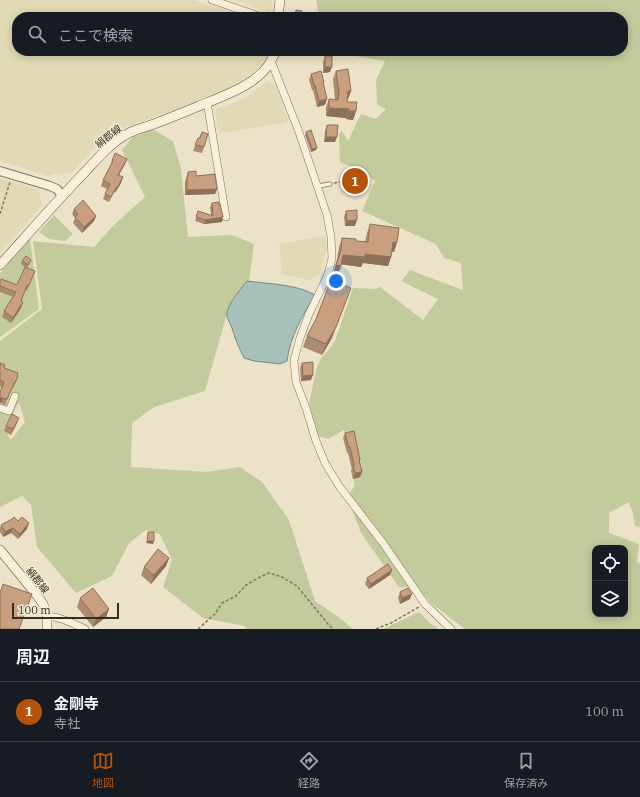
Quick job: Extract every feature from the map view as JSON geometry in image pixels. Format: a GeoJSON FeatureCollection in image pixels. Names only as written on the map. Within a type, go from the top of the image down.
{"type":"FeatureCollection","features":[{"type":"Feature","properties":{"kind":"main road"},"geometry":{"type":"LineString","coordinates":[[279,12],[280,0]]}},
{"type":"Feature","properties":{"kind":"main road","name":"絹郡線"},"geometry":{"type":"LineString","coordinates":[[0,265],[62,196],[109,147],[119,139],[129,133],[233,92],[261,74],[273,56]]}},
{"type":"Feature","properties":{"kind":"main road","name":"絹郡線"},"geometry":{"type":"LineString","coordinates":[[0,550],[43,604],[47,616],[48,629]]}},
{"type":"Feature","properties":{"kind":"street"},"geometry":{"type":"LineString","coordinates":[[212,0],[247,12]]}},
{"type":"Feature","properties":{"kind":"street"},"geometry":{"type":"LineString","coordinates":[[271,61],[295,118],[327,215],[331,237],[332,258],[327,277],[309,314],[294,360],[296,382],[325,463],[339,486],[383,543],[425,604],[451,629]]}},
{"type":"Feature","properties":{"kind":"street"},"geometry":{"type":"LineString","coordinates":[[207,102],[226,217]]}},
{"type":"Feature","properties":{"kind":"street"},"geometry":{"type":"LineString","coordinates":[[0,171],[50,186],[57,189],[62,196]]}},
{"type":"Feature","properties":{"kind":"street"},"geometry":{"type":"LineString","coordinates":[[0,408],[8,411],[15,396]]}},
{"type":"Feature","properties":{"kind":"street"},"geometry":{"type":"LineString","coordinates":[[47,616],[64,620],[85,629]]}},
{"type":"Feature","properties":{"kind":"lane"},"geometry":{"type":"LineString","coordinates":[[318,186],[330,184]]}},
{"type":"Feature","properties":{"kind":"path"},"geometry":{"type":"LineString","coordinates":[[0,214],[12,174]]}},
{"type":"Feature","properties":{"kind":"path"},"geometry":{"type":"LineString","coordinates":[[330,184],[345,181]]}},
{"type":"Feature","properties":{"kind":"path"},"geometry":{"type":"LineString","coordinates":[[198,629],[215,614],[222,603],[236,596],[246,585],[269,573],[282,577],[297,586],[333,629]]}},
{"type":"Feature","properties":{"kind":"path"},"geometry":{"type":"LineString","coordinates":[[376,629],[391,623],[425,604]]}},
{"type":"Feature","properties":{"kind":"shaded area"},"geometry":{"type":"Polygon","coordinates":[[[0,0],[193,0],[233,12],[12,12],[12,56],[266,56],[265,60],[249,76],[228,89],[200,101],[116,131],[97,145],[72,173],[48,176],[0,161],[0,0]]]}},
{"type":"Feature","properties":{"kind":"shaded area"},"geometry":{"type":"Polygon","coordinates":[[[234,0],[272,0],[271,12],[234,0]]]}},
{"type":"Feature","properties":{"kind":"shaded area"},"geometry":{"type":"Polygon","coordinates":[[[268,81],[274,83],[276,86],[288,121],[224,133],[218,131],[215,112],[217,109],[242,99],[268,81]]]}},
{"type":"Feature","properties":{"kind":"shaded area"},"geometry":{"type":"Polygon","coordinates":[[[0,178],[38,190],[43,204],[0,254],[0,178]]]}},
{"type":"Feature","properties":{"kind":"shaded area"},"geometry":{"type":"Polygon","coordinates":[[[325,236],[327,248],[322,269],[319,274],[312,279],[307,280],[282,274],[279,244],[325,236]]]}},
{"type":"Feature","properties":{"kind":"green space"},"geometry":{"type":"Polygon","coordinates":[[[316,0],[640,0],[640,527],[635,526],[633,513],[629,502],[609,513],[609,533],[639,544],[637,562],[640,563],[640,629],[465,629],[431,603],[417,587],[399,587],[361,533],[347,496],[355,486],[344,430],[328,439],[318,436],[309,403],[317,367],[321,358],[335,341],[353,288],[375,289],[380,287],[423,320],[438,299],[401,281],[410,270],[463,290],[461,263],[444,258],[436,244],[362,211],[375,181],[362,171],[340,162],[339,134],[342,131],[348,141],[361,114],[376,119],[386,109],[377,105],[376,80],[385,61],[356,56],[628,56],[628,12],[318,12],[316,0]]]}},
{"type":"Feature","properties":{"kind":"green space"},"geometry":{"type":"Polygon","coordinates":[[[152,129],[173,141],[181,169],[188,237],[232,235],[254,244],[249,282],[226,317],[205,391],[154,407],[132,423],[131,467],[207,472],[240,467],[262,482],[289,520],[315,601],[353,629],[247,629],[245,626],[203,618],[163,587],[172,560],[160,534],[146,530],[129,543],[112,576],[76,593],[37,547],[31,505],[22,496],[0,507],[0,341],[42,309],[33,241],[94,247],[114,225],[145,197],[122,150],[133,137],[152,129]],[[19,402],[6,427],[9,438],[12,439],[25,422],[19,402]]]}},
{"type":"Feature","properties":{"kind":"green space"},"geometry":{"type":"Polygon","coordinates":[[[54,215],[73,234],[65,241],[49,239],[39,232],[54,215]]]}},
{"type":"Feature","properties":{"kind":"green space"},"geometry":{"type":"Polygon","coordinates":[[[30,239],[39,309],[0,337],[0,273],[30,239]]]}},
{"type":"Feature","properties":{"kind":"green space"},"geometry":{"type":"Polygon","coordinates":[[[419,612],[431,624],[439,629],[383,629],[419,612]]]}},
{"type":"Feature","properties":{"kind":"water"},"geometry":{"type":"Polygon","coordinates":[[[247,281],[291,287],[308,291],[315,295],[301,319],[294,335],[287,361],[280,364],[254,361],[244,358],[227,317],[227,313],[228,308],[234,298],[247,281]]]}},
{"type":"Feature","properties":{"kind":"building"},"geometry":{"type":"Polygon","coordinates":[[[325,56],[332,56],[332,67],[325,67],[325,56]]]}},
{"type":"Feature","properties":{"kind":"building"},"geometry":{"type":"Polygon","coordinates":[[[348,69],[351,91],[348,91],[347,102],[357,102],[356,111],[349,111],[349,109],[329,108],[329,99],[338,100],[339,93],[336,71],[348,69]]]}},
{"type":"Feature","properties":{"kind":"building"},"geometry":{"type":"Polygon","coordinates":[[[321,71],[327,99],[319,101],[311,74],[321,71]]]}},
{"type":"Feature","properties":{"kind":"building"},"geometry":{"type":"Polygon","coordinates":[[[327,125],[338,125],[337,137],[326,137],[327,125]]]}},
{"type":"Feature","properties":{"kind":"building"},"geometry":{"type":"Polygon","coordinates":[[[311,130],[317,148],[312,149],[306,132],[311,130]]]}},
{"type":"Feature","properties":{"kind":"building"},"geometry":{"type":"Polygon","coordinates":[[[202,132],[208,134],[204,147],[195,145],[202,132]]]}},
{"type":"Feature","properties":{"kind":"building"},"geometry":{"type":"Polygon","coordinates":[[[115,153],[127,159],[118,175],[123,177],[111,197],[105,194],[110,184],[103,180],[113,161],[115,153]]]}},
{"type":"Feature","properties":{"kind":"building"},"geometry":{"type":"Polygon","coordinates":[[[196,171],[196,176],[215,174],[217,189],[187,190],[188,172],[196,171]]]}},
{"type":"Feature","properties":{"kind":"building"},"geometry":{"type":"Polygon","coordinates":[[[362,171],[363,183],[352,184],[352,181],[349,181],[349,175],[351,175],[351,172],[362,171]]]}},
{"type":"Feature","properties":{"kind":"building"},"geometry":{"type":"Polygon","coordinates":[[[83,200],[96,216],[84,227],[75,217],[78,214],[74,209],[83,200]]]}},
{"type":"Feature","properties":{"kind":"building"},"geometry":{"type":"Polygon","coordinates":[[[219,202],[223,217],[205,220],[196,217],[198,211],[213,216],[212,203],[219,202]]]}},
{"type":"Feature","properties":{"kind":"building"},"geometry":{"type":"Polygon","coordinates":[[[357,210],[357,220],[347,221],[346,211],[357,210]]]}},
{"type":"Feature","properties":{"kind":"building"},"geometry":{"type":"Polygon","coordinates":[[[370,224],[399,228],[397,242],[393,242],[391,257],[365,254],[365,257],[343,255],[341,266],[336,265],[341,250],[342,238],[368,242],[370,224]]]}},
{"type":"Feature","properties":{"kind":"building"},"geometry":{"type":"Polygon","coordinates":[[[26,256],[31,260],[28,265],[22,261],[26,256]]]}},
{"type":"Feature","properties":{"kind":"building"},"geometry":{"type":"Polygon","coordinates":[[[25,267],[35,271],[29,285],[27,285],[21,301],[23,302],[13,318],[4,311],[16,292],[0,286],[0,281],[1,279],[17,285],[25,267]]]}},
{"type":"Feature","properties":{"kind":"building"},"geometry":{"type":"Polygon","coordinates":[[[331,280],[351,288],[336,327],[326,344],[307,336],[316,319],[331,280]]]}},
{"type":"Feature","properties":{"kind":"building"},"geometry":{"type":"Polygon","coordinates":[[[313,362],[313,375],[303,376],[302,363],[313,362]]]}},
{"type":"Feature","properties":{"kind":"building"},"geometry":{"type":"Polygon","coordinates":[[[0,363],[5,365],[4,368],[18,373],[7,399],[0,398],[0,393],[4,382],[0,380],[0,363]]]}},
{"type":"Feature","properties":{"kind":"building"},"geometry":{"type":"Polygon","coordinates":[[[12,414],[19,418],[13,429],[6,426],[12,414]]]}},
{"type":"Feature","properties":{"kind":"building"},"geometry":{"type":"Polygon","coordinates":[[[354,431],[362,472],[355,473],[350,447],[349,448],[345,433],[354,431]]]}},
{"type":"Feature","properties":{"kind":"building"},"geometry":{"type":"Polygon","coordinates":[[[14,517],[18,521],[22,517],[29,523],[20,534],[13,528],[5,532],[1,525],[14,517]]]}},
{"type":"Feature","properties":{"kind":"building"},"geometry":{"type":"Polygon","coordinates":[[[148,532],[154,532],[154,541],[147,541],[148,532]]]}},
{"type":"Feature","properties":{"kind":"building"},"geometry":{"type":"Polygon","coordinates":[[[158,549],[169,558],[154,575],[144,567],[158,549]]]}},
{"type":"Feature","properties":{"kind":"building"},"geometry":{"type":"Polygon","coordinates":[[[388,564],[392,570],[371,584],[367,578],[388,564]]]}},
{"type":"Feature","properties":{"kind":"building"},"geometry":{"type":"Polygon","coordinates":[[[3,584],[32,594],[19,629],[0,629],[0,593],[3,584]]]}},
{"type":"Feature","properties":{"kind":"building"},"geometry":{"type":"Polygon","coordinates":[[[93,588],[109,609],[96,619],[80,598],[93,588]]]}},
{"type":"Feature","properties":{"kind":"building"},"geometry":{"type":"Polygon","coordinates":[[[408,588],[412,594],[402,598],[400,592],[408,588]]]}},
{"type":"Feature","properties":{"kind":"place","name":"金剛寺"},"geometry":{"type":"Point","coordinates":[355,181]}}]}
